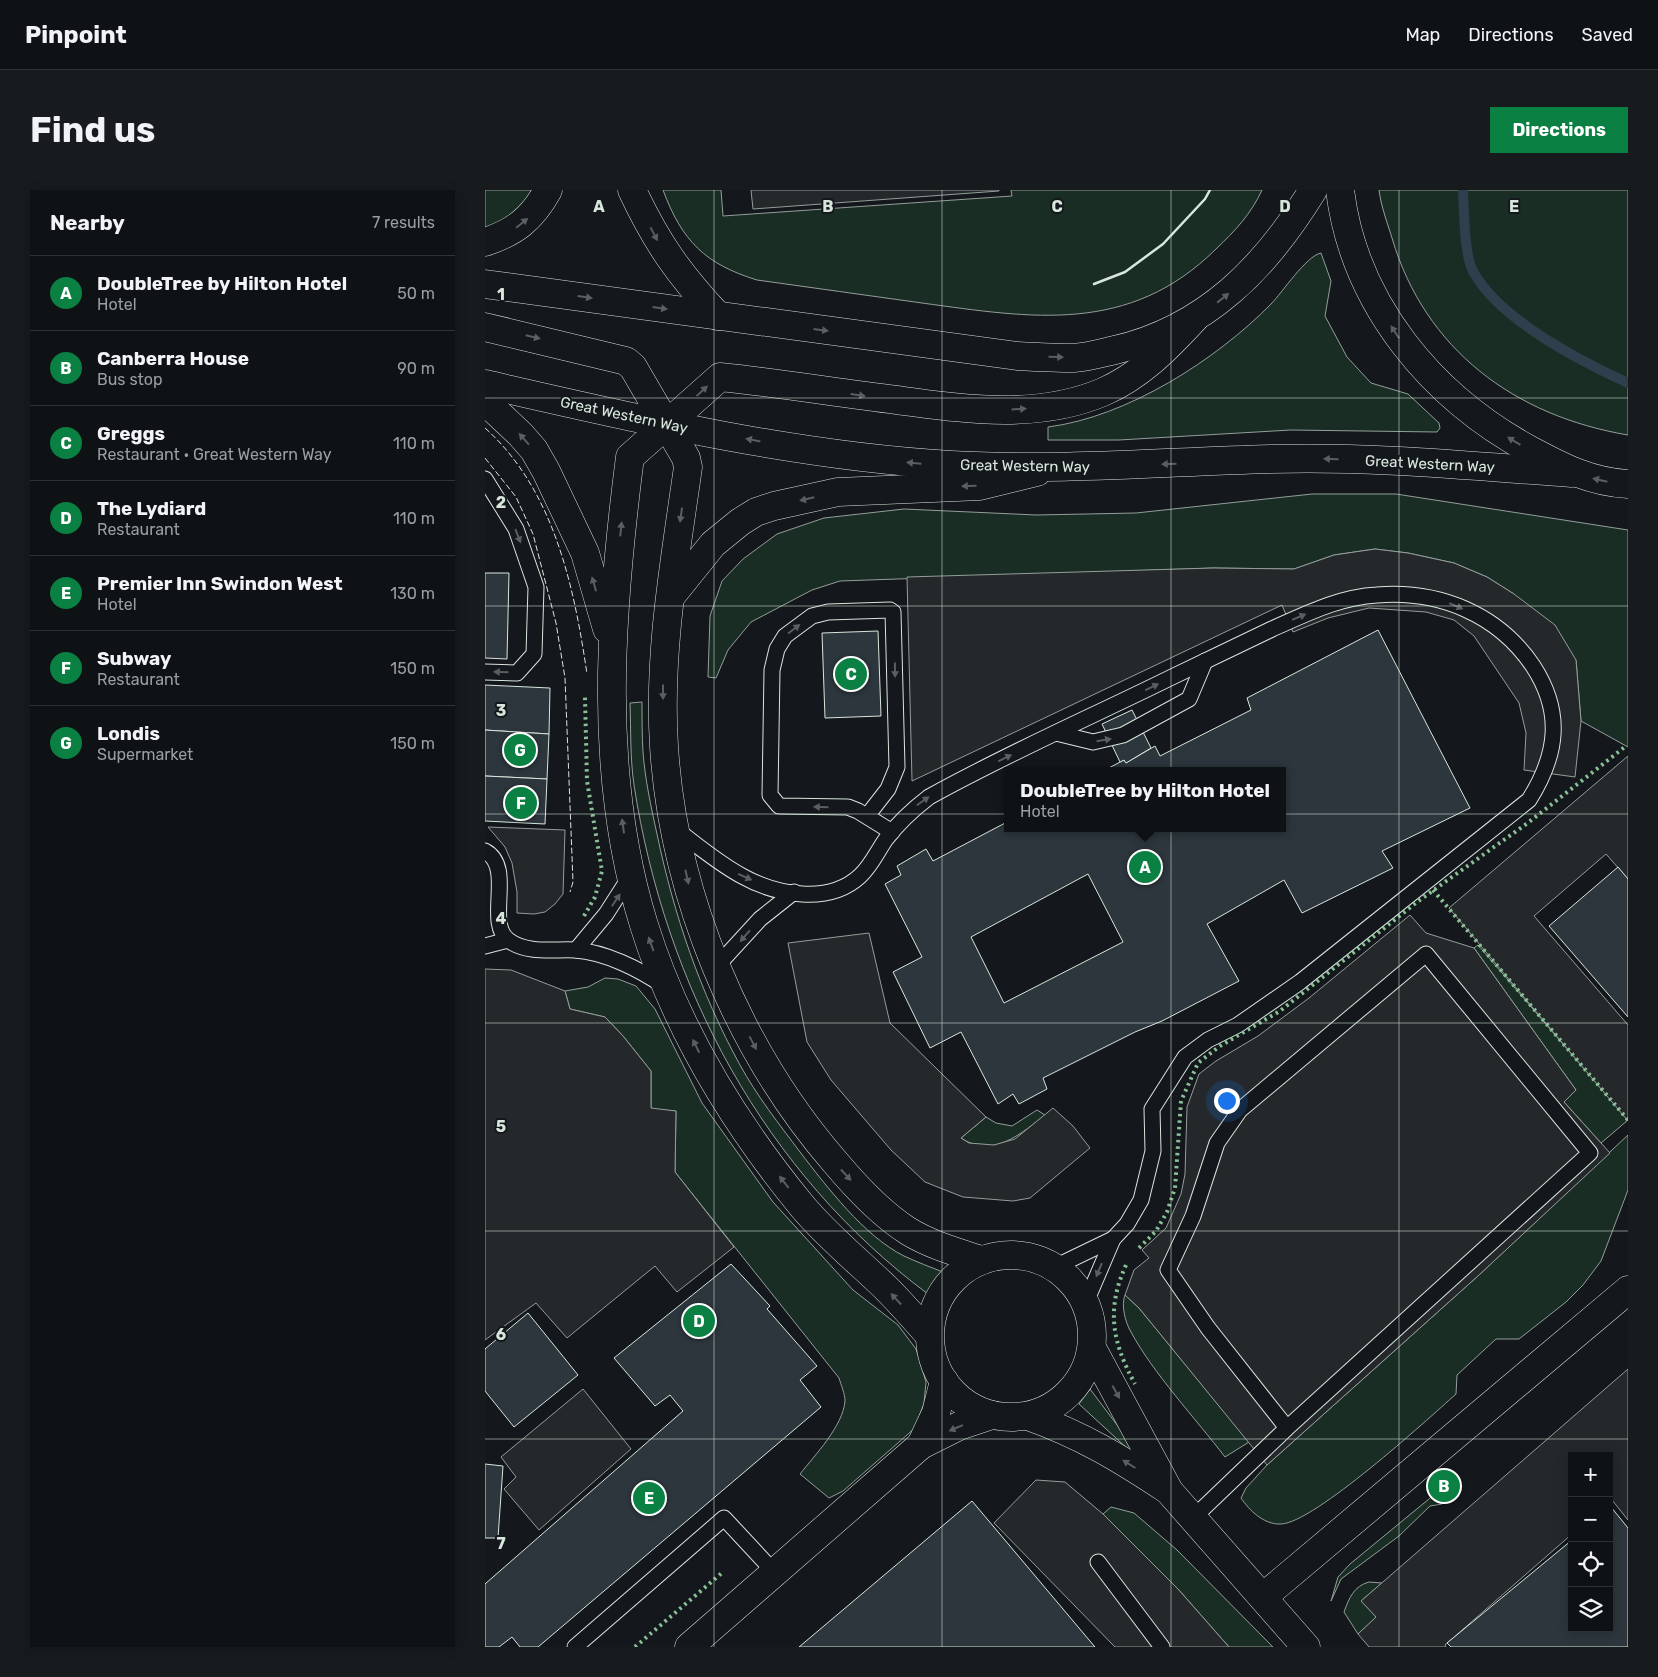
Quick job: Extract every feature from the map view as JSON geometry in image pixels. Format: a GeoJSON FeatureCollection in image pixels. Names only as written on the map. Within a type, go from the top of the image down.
{"type":"FeatureCollection","features":[{"type":"Feature","properties":{"kind":"street"},"geometry":{"type":"LineString","coordinates":[[485,242],[505,236],[527,220],[548,190]]}},
{"type":"Feature","properties":{"kind":"street"},"geometry":{"type":"LineString","coordinates":[[632,190],[661,247],[677,270],[718,316]]}},
{"type":"Feature","properties":{"kind":"street"},"geometry":{"type":"LineString","coordinates":[[485,284],[1017,356],[1076,358],[1147,341],[1172,331],[1196,317],[1239,285],[1259,265],[1280,242],[1313,190]]}},
{"type":"Feature","properties":{"kind":"street"},"geometry":{"type":"LineString","coordinates":[[1341,190],[1347,228],[1374,297],[1400,339],[1417,361],[1481,420],[1572,473],[1615,483],[1628,484]]}},
{"type":"Feature","properties":{"kind":"street"},"geometry":{"type":"LineString","coordinates":[[929,1335],[803,1207],[762,1154],[725,1100],[699,1053],[669,990],[644,925],[631,874],[617,786],[612,687],[621,533],[630,457],[719,376],[983,411],[1049,407],[1103,392],[1126,380],[1161,353],[1196,317]]}},
{"type":"Feature","properties":{"kind":"street"},"geometry":{"type":"LineString","coordinates":[[485,327],[626,361],[633,367],[686,458],[688,467],[669,599],[663,689],[664,747],[670,801],[689,888],[716,967],[736,1011],[769,1073],[806,1129],[844,1173],[875,1206],[907,1230],[938,1246],[981,1260]]}},
{"type":"Feature","properties":{"kind":"street","name":"Great Western Way"},"geometry":{"type":"LineString","coordinates":[[485,384],[666,424],[780,445],[870,458],[969,466],[1050,468],[1328,459],[1572,473]]}},
{"type":"Feature","properties":{"kind":"street"},"geometry":{"type":"LineString","coordinates":[[485,401],[510,422],[534,450],[559,495],[585,553],[613,648]]}},
{"type":"Feature","properties":{"kind":"street"},"geometry":{"type":"LineString","coordinates":[[669,599],[713,544],[740,522],[756,512],[774,506],[837,492],[980,486],[1050,468]]}},
{"type":"Feature","properties":{"kind":"street"},"geometry":{"type":"LineString","coordinates":[[1013,1254],[1035,1258],[1055,1267],[1073,1281],[1086,1302],[1093,1325],[1093,1350],[1085,1373],[1071,1393],[1051,1408],[1028,1416],[1010,1418],[992,1415],[975,1409],[960,1399],[944,1381],[931,1354],[929,1335],[932,1314],[941,1295],[953,1278],[981,1260],[1013,1254]]}},
{"type":"Feature","properties":{"kind":"street"},"geometry":{"type":"LineString","coordinates":[[1263,1597],[1628,1290]]}},
{"type":"Feature","properties":{"kind":"street"},"geometry":{"type":"LineString","coordinates":[[1093,1350],[1169,1491],[1306,1647]]}},
{"type":"Feature","properties":{"kind":"street"},"geometry":{"type":"LineString","coordinates":[[921,1444],[936,1414],[944,1381]]}},
{"type":"Feature","properties":{"kind":"street"},"geometry":{"type":"LineString","coordinates":[[689,1647],[776,1574],[921,1444],[959,1426],[992,1415]]}},
{"type":"Feature","properties":{"kind":"street"},"geometry":{"type":"LineString","coordinates":[[1028,1416],[1063,1428],[1091,1441],[1169,1491]]}},
{"type":"Feature","properties":{"kind":"lane"},"geometry":{"type":"LineString","coordinates":[[485,479],[516,530],[536,587],[534,654],[517,672],[485,672]]}},
{"type":"Feature","properties":{"kind":"lane"},"geometry":{"type":"LineString","coordinates":[[676,830],[718,862],[744,877],[794,892],[805,894],[831,893],[850,884],[869,866],[892,832],[910,811],[929,797],[1056,732],[1339,600],[1376,594],[1413,595],[1445,601],[1482,617],[1506,633],[1532,666],[1548,693],[1554,719],[1551,756],[1544,777],[1529,800],[1300,982],[1238,1025],[1208,1040],[1185,1058],[1152,1109],[1153,1151],[1146,1183],[1135,1212],[1113,1239],[1086,1302]]}},
{"type":"Feature","properties":{"kind":"lane"},"geometry":{"type":"LineString","coordinates":[[867,816],[888,789],[897,767],[893,612],[890,610],[828,612],[812,616],[785,636],[773,662],[770,796],[779,806],[848,808],[867,816],[892,832]]}},
{"type":"Feature","properties":{"kind":"lane"},"geometry":{"type":"LineString","coordinates":[[1056,732],[1093,742],[1123,735],[1189,699],[1205,661]]}},
{"type":"Feature","properties":{"kind":"lane"},"geometry":{"type":"LineString","coordinates":[[485,851],[496,863],[499,877],[500,924],[502,933],[508,940],[542,951],[576,950],[612,960],[635,969],[669,990]]}},
{"type":"Feature","properties":{"kind":"lane"},"geometry":{"type":"LineString","coordinates":[[576,950],[606,914],[631,874]]}},
{"type":"Feature","properties":{"kind":"lane"},"geometry":{"type":"LineString","coordinates":[[716,967],[760,918],[794,892]]}},
{"type":"Feature","properties":{"kind":"lane"},"geometry":{"type":"LineString","coordinates":[[485,946],[508,940]]}},
{"type":"Feature","properties":{"kind":"lane"},"geometry":{"type":"LineString","coordinates":[[1193,1518],[1287,1428],[1590,1153],[1425,954],[1240,1110],[1217,1143],[1193,1216],[1168,1270],[1208,1328],[1287,1428]]}},
{"type":"Feature","properties":{"kind":"lane"},"geometry":{"type":"LineString","coordinates":[[1055,1267],[1113,1239]]}},
{"type":"Feature","properties":{"kind":"lane"},"geometry":{"type":"LineString","coordinates":[[575,1647],[724,1518],[776,1574]]}},
{"type":"Feature","properties":{"kind":"lane"},"geometry":{"type":"LineString","coordinates":[[1098,1562],[1162,1647]]}},
{"type":"Feature","properties":{"kind":"green space"},"geometry":{"type":"Polygon","coordinates":[[[485,190],[532,190],[518,212],[485,230],[485,190]]]}},
{"type":"Feature","properties":{"kind":"green space"},"geometry":{"type":"Polygon","coordinates":[[[663,190],[721,190],[723,216],[1012,196],[1011,190],[1262,190],[1253,207],[1236,229],[1183,277],[1149,296],[1114,308],[1078,314],[1040,315],[963,309],[757,280],[723,266],[709,258],[698,248],[687,237],[678,223],[663,190]]]}},
{"type":"Feature","properties":{"kind":"green space"},"geometry":{"type":"Polygon","coordinates":[[[1379,190],[1628,190],[1628,435],[1587,426],[1548,412],[1512,394],[1480,371],[1451,345],[1427,313],[1407,278],[1386,220],[1379,190]]]}},
{"type":"Feature","properties":{"kind":"green space"},"geometry":{"type":"Polygon","coordinates":[[[1321,253],[1331,281],[1325,316],[1347,357],[1371,383],[1408,394],[1439,423],[1440,428],[1437,432],[1291,430],[1119,440],[1048,440],[1048,427],[1078,421],[1108,411],[1169,383],[1197,365],[1249,325],[1271,304],[1308,261],[1321,253]]]}},
{"type":"Feature","properties":{"kind":"green space"},"geometry":{"type":"Polygon","coordinates":[[[1312,494],[1396,494],[1628,530],[1628,747],[1581,721],[1576,660],[1514,594],[1487,577],[1454,563],[1408,553],[1375,549],[1334,555],[1294,569],[1213,568],[840,581],[812,590],[751,622],[728,650],[716,678],[708,677],[710,616],[722,581],[743,559],[777,534],[824,518],[904,509],[1036,515],[1136,513],[1312,494]]]}},
{"type":"Feature","properties":{"kind":"green space"},"geometry":{"type":"Polygon","coordinates":[[[642,702],[645,772],[664,864],[690,952],[726,1037],[740,1065],[769,1110],[847,1210],[889,1247],[904,1256],[943,1272],[928,1294],[870,1245],[817,1191],[771,1132],[731,1069],[697,1002],[670,932],[649,860],[634,785],[630,703],[642,702]]]}},
{"type":"Feature","properties":{"kind":"green space"},"geometry":{"type":"Polygon","coordinates":[[[1478,945],[1628,1120],[1601,1143],[1564,1102],[1576,1090],[1474,948],[1478,945]]]}},
{"type":"Feature","properties":{"kind":"green space"},"geometry":{"type":"Polygon","coordinates":[[[605,978],[618,979],[636,986],[655,1009],[702,1103],[773,1202],[853,1290],[898,1325],[916,1349],[926,1382],[924,1403],[915,1428],[843,1491],[829,1498],[800,1474],[834,1430],[843,1411],[844,1392],[839,1378],[675,1172],[676,1111],[651,1109],[651,1071],[605,1017],[570,1009],[565,991],[588,987],[605,978]]]}},
{"type":"Feature","properties":{"kind":"green space"},"geometry":{"type":"Polygon","coordinates":[[[1037,1110],[1045,1115],[1026,1130],[1006,1142],[984,1146],[973,1144],[961,1138],[986,1117],[996,1123],[1012,1126],[1037,1110]]]}},
{"type":"Feature","properties":{"kind":"green space"},"geometry":{"type":"Polygon","coordinates":[[[1628,1135],[1628,1190],[1601,1261],[1583,1285],[1566,1302],[1519,1339],[1496,1339],[1457,1375],[1456,1394],[1370,1468],[1318,1507],[1297,1519],[1275,1524],[1263,1519],[1248,1507],[1241,1498],[1246,1488],[1267,1465],[1479,1275],[1628,1135]]]}},
{"type":"Feature","properties":{"kind":"green space"},"geometry":{"type":"Polygon","coordinates":[[[1125,1295],[1139,1308],[1249,1442],[1225,1457],[1163,1380],[1140,1348],[1125,1319],[1123,1304],[1125,1295]]]}},
{"type":"Feature","properties":{"kind":"green space"},"geometry":{"type":"Polygon","coordinates":[[[1090,1389],[1133,1446],[1130,1451],[1079,1404],[1090,1389]]]}},
{"type":"Feature","properties":{"kind":"green space"},"geometry":{"type":"Polygon","coordinates":[[[1435,1494],[1442,1504],[1430,1506],[1399,1536],[1341,1579],[1331,1601],[1338,1577],[1350,1564],[1435,1494]]]}},
{"type":"Feature","properties":{"kind":"green space"},"geometry":{"type":"Polygon","coordinates":[[[1111,1507],[1134,1513],[1177,1550],[1273,1647],[1229,1647],[1178,1589],[1103,1514],[1111,1507]]]}},
{"type":"Feature","properties":{"kind":"green space"},"geometry":{"type":"Polygon","coordinates":[[[1369,1582],[1382,1583],[1361,1601],[1377,1617],[1358,1634],[1344,1612],[1350,1597],[1359,1586],[1369,1582]]]}},
{"type":"Feature","properties":{"kind":"shaded area"},"geometry":{"type":"Polygon","coordinates":[[[751,190],[999,190],[999,191],[753,209],[751,190]]]}},
{"type":"Feature","properties":{"kind":"shaded area"},"geometry":{"type":"Polygon","coordinates":[[[1375,549],[1408,553],[1454,563],[1487,577],[1514,594],[1555,625],[1576,660],[1581,721],[1575,777],[1524,770],[1526,733],[1519,703],[1474,636],[1454,620],[1426,612],[1369,608],[1328,618],[1293,632],[1282,605],[912,781],[907,577],[1213,568],[1294,569],[1334,555],[1375,549]]]}},
{"type":"Feature","properties":{"kind":"shaded area"},"geometry":{"type":"Polygon","coordinates":[[[1628,756],[1628,879],[1606,854],[1534,916],[1628,1025],[1628,1121],[1449,908],[1628,756]]]}},
{"type":"Feature","properties":{"kind":"shaded area"},"geometry":{"type":"Polygon","coordinates":[[[488,827],[565,830],[563,894],[545,912],[534,914],[517,913],[517,892],[512,863],[505,847],[488,827]]]}},
{"type":"Feature","properties":{"kind":"shaded area"},"geometry":{"type":"Polygon","coordinates":[[[1410,915],[1426,933],[1474,948],[1576,1090],[1564,1102],[1610,1153],[1479,1275],[1267,1465],[1139,1308],[1125,1295],[1134,1270],[1149,1258],[1142,1250],[1166,1228],[1181,1194],[1185,1174],[1187,1107],[1199,1074],[1216,1061],[1258,1036],[1309,998],[1410,915]]]}},
{"type":"Feature","properties":{"kind":"shaded area"},"geometry":{"type":"Polygon","coordinates":[[[869,933],[890,1023],[986,1117],[961,1138],[969,1143],[994,1145],[1015,1139],[1053,1108],[1073,1126],[1090,1148],[1030,1198],[1013,1201],[963,1197],[925,1182],[891,1150],[831,1080],[807,1042],[788,943],[869,933]]]}},
{"type":"Feature","properties":{"kind":"shaded area"},"geometry":{"type":"Polygon","coordinates":[[[485,969],[511,970],[565,991],[570,1009],[605,1017],[623,1036],[651,1071],[651,1108],[676,1111],[675,1172],[734,1247],[677,1292],[655,1266],[567,1338],[536,1303],[485,1340],[485,969]]]}},
{"type":"Feature","properties":{"kind":"shaded area"},"geometry":{"type":"Polygon","coordinates":[[[1628,1369],[1628,1520],[1613,1501],[1613,1452],[1568,1452],[1568,1537],[1445,1645],[1446,1647],[1369,1647],[1358,1634],[1376,1617],[1361,1601],[1628,1369]]]}},
{"type":"Feature","properties":{"kind":"shaded area"},"geometry":{"type":"Polygon","coordinates":[[[583,1389],[631,1449],[539,1530],[504,1489],[516,1477],[501,1457],[583,1389]]]}},
{"type":"Feature","properties":{"kind":"shaded area"},"geometry":{"type":"Polygon","coordinates":[[[1036,1480],[1065,1482],[1103,1514],[1178,1589],[1229,1647],[1115,1647],[994,1523],[1036,1480]]]}},
{"type":"Feature","properties":{"kind":"building"},"geometry":{"type":"Polygon","coordinates":[[[485,573],[509,573],[507,659],[485,658],[485,573]]]}},
{"type":"Feature","properties":{"kind":"building"},"geometry":{"type":"Polygon","coordinates":[[[1378,630],[1470,808],[1382,851],[1393,868],[1302,913],[1284,880],[1207,924],[1239,981],[1162,1021],[1135,1032],[1043,1078],[1047,1089],[1019,1104],[1013,1094],[998,1104],[961,1032],[930,1048],[893,972],[922,957],[885,884],[901,875],[897,866],[926,849],[933,861],[1004,824],[1004,832],[1286,832],[1286,767],[1111,767],[1124,760],[1126,763],[1155,746],[1160,756],[1251,710],[1247,698],[1378,630]],[[1088,874],[971,937],[1004,1003],[1123,942],[1088,874]]]}},
{"type":"Feature","properties":{"kind":"building"},"geometry":{"type":"Polygon","coordinates":[[[878,631],[881,716],[825,718],[822,633],[878,631]]]}},
{"type":"Feature","properties":{"kind":"building"},"geometry":{"type":"Polygon","coordinates":[[[485,685],[550,688],[549,734],[485,730],[485,685]]]}},
{"type":"Feature","properties":{"kind":"building"},"geometry":{"type":"Polygon","coordinates":[[[1132,710],[1151,748],[1126,763],[1124,760],[1120,762],[1102,724],[1132,710]]]}},
{"type":"Feature","properties":{"kind":"building"},"geometry":{"type":"Polygon","coordinates":[[[485,730],[549,734],[547,779],[485,776],[485,730]]]}},
{"type":"Feature","properties":{"kind":"building"},"geometry":{"type":"Polygon","coordinates":[[[485,776],[547,779],[545,824],[485,821],[485,776]]]}},
{"type":"Feature","properties":{"kind":"building"},"geometry":{"type":"Polygon","coordinates":[[[1618,867],[1628,879],[1628,1017],[1549,926],[1618,867]]]}},
{"type":"Feature","properties":{"kind":"building"},"geometry":{"type":"Polygon","coordinates":[[[731,1264],[770,1306],[767,1309],[817,1366],[800,1380],[821,1407],[538,1647],[520,1647],[512,1637],[499,1647],[485,1647],[485,1584],[683,1411],[670,1395],[655,1406],[614,1358],[731,1264]]]}},
{"type":"Feature","properties":{"kind":"building"},"geometry":{"type":"Polygon","coordinates":[[[528,1313],[578,1375],[514,1427],[485,1391],[485,1349],[528,1313]]]}},
{"type":"Feature","properties":{"kind":"building"},"geometry":{"type":"Polygon","coordinates":[[[485,1464],[503,1466],[498,1538],[485,1538],[485,1464]]]}},
{"type":"Feature","properties":{"kind":"building"},"geometry":{"type":"Polygon","coordinates":[[[972,1501],[1095,1647],[799,1647],[972,1501]]]}},
{"type":"Feature","properties":{"kind":"building"},"geometry":{"type":"Polygon","coordinates":[[[1613,1509],[1628,1528],[1628,1647],[1451,1647],[1447,1643],[1568,1543],[1568,1632],[1613,1632],[1613,1509]]]}},
{"type":"Feature","properties":{"kind":"waterway"},"geometry":{"type":"LineString","coordinates":[[1463,190],[1468,256],[1474,273],[1486,290],[1522,323],[1543,337],[1587,363],[1628,383]]}},
{"type":"Feature","properties":{"kind":"hedge"},"geometry":{"type":"LineString","coordinates":[[584,916],[595,897],[602,871],[587,781],[585,697]]}},
{"type":"Feature","properties":{"kind":"hedge"},"geometry":{"type":"LineString","coordinates":[[1139,1248],[1156,1231],[1167,1212],[1175,1188],[1181,1101],[1198,1063],[1220,1046],[1280,1011],[1417,902],[1529,822],[1626,746]]}},
{"type":"Feature","properties":{"kind":"hedge"},"geometry":{"type":"LineString","coordinates":[[1433,890],[1628,1120]]}},
{"type":"Feature","properties":{"kind":"hedge"},"geometry":{"type":"LineString","coordinates":[[1126,1265],[1116,1296],[1114,1325],[1121,1354],[1135,1384]]}},
{"type":"Feature","properties":{"kind":"hedge"},"geometry":{"type":"LineString","coordinates":[[635,1647],[723,1572]]}},
{"type":"Feature","properties":{"kind":"fence"},"geometry":{"type":"LineString","coordinates":[[485,428],[509,453],[528,480],[544,510],[557,541],[575,607],[587,674]]}},
{"type":"Feature","properties":{"kind":"fence"},"geometry":{"type":"LineString","coordinates":[[485,458],[516,497],[533,534],[556,623],[565,678],[573,882],[570,892]]}},
{"type":"Feature","properties":{"kind":"wall"},"geometry":{"type":"LineString","coordinates":[[1094,284],[1125,272],[1163,244],[1205,199],[1210,190]]}},
{"type":"Feature","properties":{"kind":"place","name":"Greggs"},"geometry":{"type":"Point","coordinates":[851,674]}},
{"type":"Feature","properties":{"kind":"place","name":"Londis"},"geometry":{"type":"Point","coordinates":[520,750]}},
{"type":"Feature","properties":{"kind":"place","name":"Subway"},"geometry":{"type":"Point","coordinates":[521,803]}},
{"type":"Feature","properties":{"kind":"place","name":"DoubleTree by Hilton Hotel"},"geometry":{"type":"Point","coordinates":[1145,867]}},
{"type":"Feature","properties":{"kind":"place","name":"The Lydiard"},"geometry":{"type":"Point","coordinates":[699,1321]}},
{"type":"Feature","properties":{"kind":"place","name":"Canberra House"},"geometry":{"type":"Point","coordinates":[1444,1486]}},
{"type":"Feature","properties":{"kind":"place","name":"Premier Inn Swindon West"},"geometry":{"type":"Point","coordinates":[649,1498]}}]}
